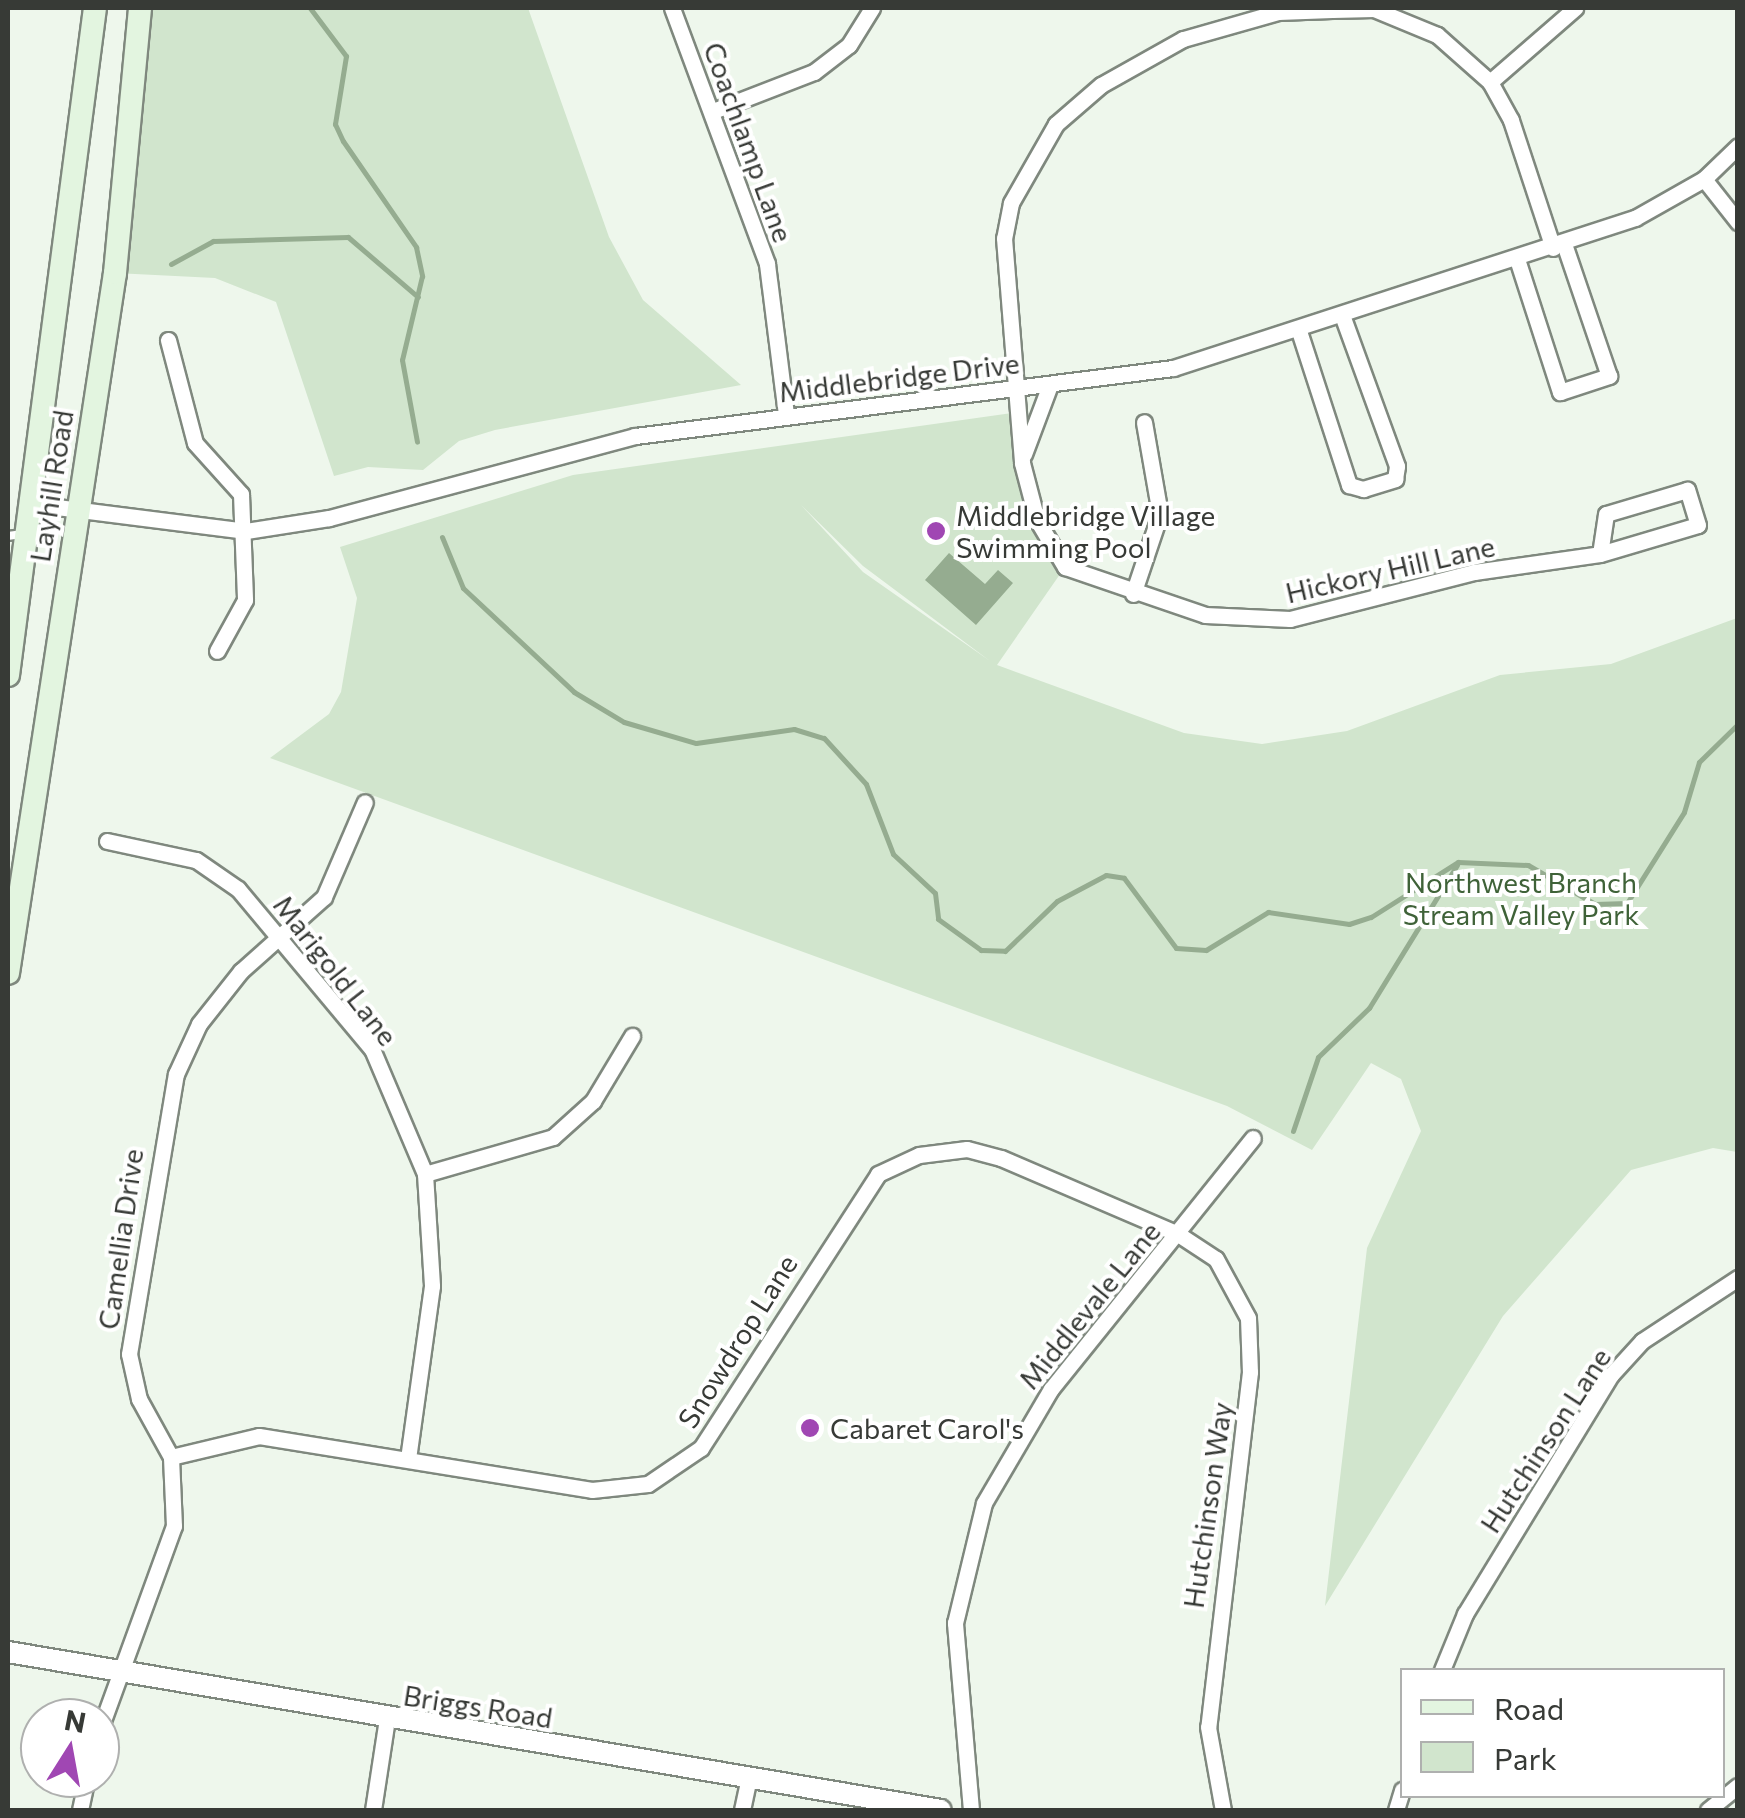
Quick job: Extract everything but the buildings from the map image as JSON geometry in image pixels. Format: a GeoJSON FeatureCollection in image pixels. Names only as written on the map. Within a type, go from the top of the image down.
{"type":"FeatureCollection","features":[{"type":"Feature","properties":{"kind":"main road","name":"Layhill Road"},"geometry":{"type":"LineString","coordinates":[[8,675],[18,535],[32,504],[95,8]]}},
{"type":"Feature","properties":{"kind":"main road","name":"Layhill Road"},"geometry":{"type":"LineString","coordinates":[[8,973],[115,273],[140,8]]}},
{"type":"Feature","properties":{"kind":"street","name":"Coachlamp Lane"},"geometry":{"type":"LineString","coordinates":[[672,8],[767,264],[786,415]]}},
{"type":"Feature","properties":{"kind":"street"},"geometry":{"type":"LineString","coordinates":[[713,111],[814,72],[849,45],[872,8]]}},
{"type":"Feature","properties":{"kind":"street"},"geometry":{"type":"LineString","coordinates":[[1374,8],[1437,35],[1490,82],[1608,376],[1560,392],[1517,260]]}},
{"type":"Feature","properties":{"kind":"street","name":"Hickory Hill Lane"},"geometry":{"type":"LineString","coordinates":[[1374,8],[1221,25],[1101,85],[1056,124],[1011,202],[1004,238],[1022,463],[1038,520],[1065,567],[1133,594],[1205,615],[1290,619],[1474,572],[1600,554],[1698,525],[1687,490],[1606,514],[1600,554]]}},
{"type":"Feature","properties":{"kind":"street"},"geometry":{"type":"LineString","coordinates":[[1490,82],[1575,8]]}},
{"type":"Feature","properties":{"kind":"street","name":"Middlebridge Drive"},"geometry":{"type":"LineString","coordinates":[[32,504],[246,531],[329,518],[635,436],[1173,368],[1300,334],[1559,246],[1704,179],[1738,146]]}},
{"type":"Feature","properties":{"kind":"street"},"geometry":{"type":"LineString","coordinates":[[1704,179],[1738,222]]}},
{"type":"Feature","properties":{"kind":"street"},"geometry":{"type":"LineString","coordinates":[[1300,334],[1349,486],[1362,489],[1395,479],[1397,466],[1344,320]]}},
{"type":"Feature","properties":{"kind":"street"},"geometry":{"type":"LineString","coordinates":[[168,340],[195,443],[231,477],[246,531],[246,600],[217,651]]}},
{"type":"Feature","properties":{"kind":"street"},"geometry":{"type":"LineString","coordinates":[[1022,463],[1050,385]]}},
{"type":"Feature","properties":{"kind":"street"},"geometry":{"type":"LineString","coordinates":[[1133,594],[1160,514],[1144,422]]}},
{"type":"Feature","properties":{"kind":"street","name":"Camellia Drive"},"geometry":{"type":"LineString","coordinates":[[111,1698],[174,1526],[170,1457],[139,1398],[129,1354],[162,1126],[199,1024],[282,934],[324,898],[365,802]]}},
{"type":"Feature","properties":{"kind":"street","name":"Marigold Lane"},"geometry":{"type":"LineString","coordinates":[[107,840],[196,860],[282,934],[372,1049],[425,1174],[432,1286],[408,1459]]}},
{"type":"Feature","properties":{"kind":"street"},"geometry":{"type":"LineString","coordinates":[[425,1174],[552,1137],[593,1100],[632,1036]]}},
{"type":"Feature","properties":{"kind":"street","name":"Middlevale Lane"},"geometry":{"type":"LineString","coordinates":[[971,1810],[955,1623],[984,1503],[1051,1388],[1253,1138]]}},
{"type":"Feature","properties":{"kind":"street","name":"Snowdrop Lane"},"geometry":{"type":"LineString","coordinates":[[170,1457],[259,1436],[592,1490],[668,1476],[701,1448],[862,1189],[919,1154],[967,1149],[1000,1158],[1178,1234]]}},
{"type":"Feature","properties":{"kind":"street","name":"Hutchinson Way"},"geometry":{"type":"LineString","coordinates":[[1178,1234],[1232,1279],[1252,1337],[1208,1727],[1223,1810]]}},
{"type":"Feature","properties":{"kind":"street","name":"Hutchinson Lane"},"geometry":{"type":"LineString","coordinates":[[1443,1668],[1465,1614],[1611,1375],[1642,1340],[1738,1278]]}},
{"type":"Feature","properties":{"kind":"street","name":"Briggs Road"},"geometry":{"type":"LineString","coordinates":[[8,1652],[119,1674],[941,1810]]}},
{"type":"Feature","properties":{"kind":"street"},"geometry":{"type":"LineString","coordinates":[[373,1810],[387,1719]]}},
{"type":"Feature","properties":{"kind":"street"},"geometry":{"type":"LineString","coordinates":[[742,1810],[749,1778]]}},
{"type":"Feature","properties":{"kind":"green space"},"geometry":{"type":"Polygon","coordinates":[[[140,8],[528,8],[609,237],[643,300],[741,385],[495,430],[459,441],[423,470],[368,467],[334,476],[276,302],[215,278],[115,273],[140,8]]]}},
{"type":"Feature","properties":{"kind":"green space","name":"Northwest Branch Stream Valley Park"},"geometry":{"type":"Polygon","coordinates":[[[1012,413],[1037,520],[1065,567],[997,665],[1184,733],[1262,744],[1347,731],[1500,675],[1611,664],[1737,618],[1737,1152],[1713,1148],[1631,1170],[1503,1316],[1325,1606],[1367,1248],[1421,1131],[1401,1079],[1371,1063],[1312,1150],[1227,1106],[270,758],[329,714],[341,692],[357,598],[340,547],[573,475],[1012,413]],[[801,505],[863,572],[990,661],[863,566],[801,505]]]}},
{"type":"Feature","properties":{"kind":"shaded area"},"geometry":{"type":"Polygon","coordinates":[[[949,553],[985,584],[998,570],[1013,583],[976,625],[925,580],[949,553]]]}},
{"type":"Feature","properties":{"kind":"waterway"},"geometry":{"type":"LineString","coordinates":[[310,8],[346,56],[335,124],[416,247],[422,276],[402,360],[417,442]]}},
{"type":"Feature","properties":{"kind":"waterway"},"geometry":{"type":"LineString","coordinates":[[171,264],[213,241],[348,237],[418,297]]}},
{"type":"Feature","properties":{"kind":"waterway"},"geometry":{"type":"LineString","coordinates":[[442,537],[463,588],[574,692],[624,722],[696,743],[794,729],[824,738],[866,784],[893,854],[935,893],[938,919],[981,950],[1005,951],[1057,901],[1106,875],[1124,878],[1176,948],[1206,950],[1268,912],[1349,924],[1371,917],[1458,862],[1528,865],[1595,904],[1627,903],[1684,812],[1699,762],[1738,724]]}},
{"type":"Feature","properties":{"kind":"waterway"},"geometry":{"type":"LineString","coordinates":[[1293,1131],[1318,1057],[1369,1008],[1457,865]]}},
{"type":"Feature","properties":{"kind":"place","name":"Middlebridge Village Swimming Pool"},"geometry":{"type":"Point","coordinates":[936,531]}},
{"type":"Feature","properties":{"kind":"place","name":"Cabaret Carol's"},"geometry":{"type":"Point","coordinates":[810,1428]}}]}
